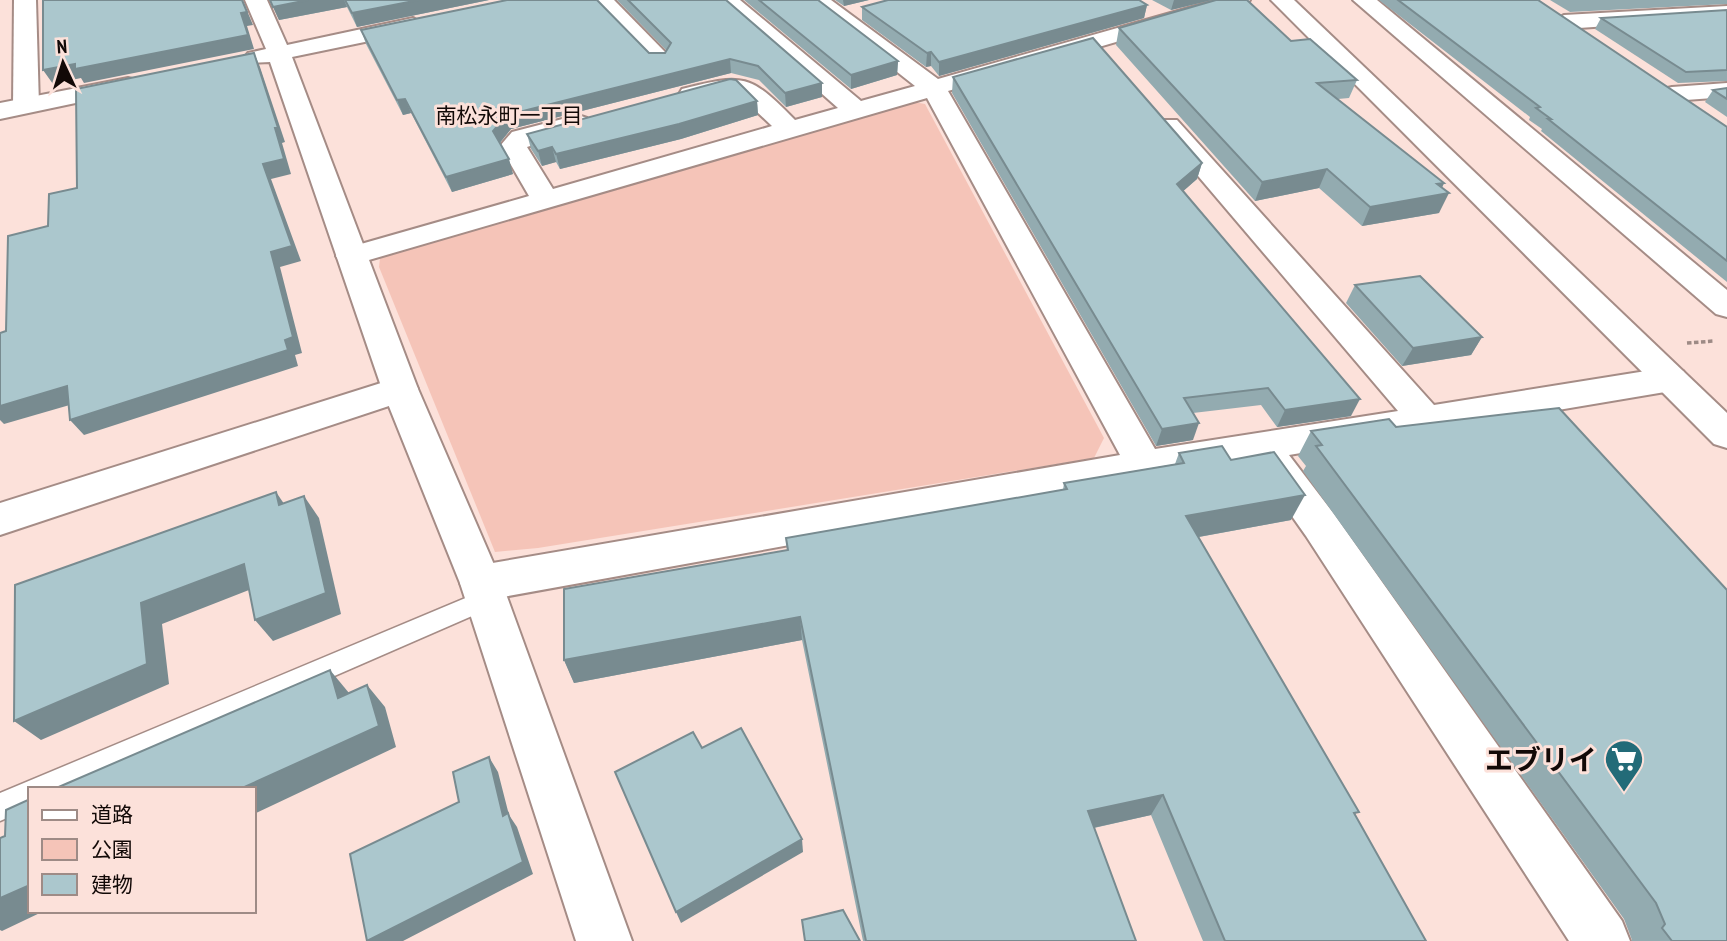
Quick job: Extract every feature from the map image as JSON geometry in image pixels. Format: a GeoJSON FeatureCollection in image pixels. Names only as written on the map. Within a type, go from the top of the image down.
{"type":"FeatureCollection","features":[{"type":"Feature","properties":{"kind":"street"},"geometry":{"type":"LineString","coordinates":[[25,0],[26,106]]}},
{"type":"Feature","properties":{"kind":"street"},"geometry":{"type":"LineString","coordinates":[[256,0],[279,53],[400,389],[484,591],[604,941]]}},
{"type":"Feature","properties":{"kind":"street"},"geometry":{"type":"LineString","coordinates":[[602,0],[659,59]]}},
{"type":"Feature","properties":{"kind":"street"},"geometry":{"type":"LineString","coordinates":[[727,0],[856,110]]}},
{"type":"Feature","properties":{"kind":"street"},"geometry":{"type":"LineString","coordinates":[[351,256],[934,88],[1105,52],[1168,20],[1239,0]]}},
{"type":"Feature","properties":{"kind":"street"},"geometry":{"type":"LineString","coordinates":[[1282,0],[1727,435]]}},
{"type":"Feature","properties":{"kind":"street"},"geometry":{"type":"LineString","coordinates":[[1364,0],[1727,307]]}},
{"type":"Feature","properties":{"kind":"street"},"geometry":{"type":"LineString","coordinates":[[1140,5],[1168,20]]}},
{"type":"Feature","properties":{"kind":"street"},"geometry":{"type":"LineString","coordinates":[[1542,7],[1597,43]]}},
{"type":"Feature","properties":{"kind":"street"},"geometry":{"type":"LineString","coordinates":[[841,9],[934,88],[1145,466]]}},
{"type":"Feature","properties":{"kind":"street"},"geometry":{"type":"LineString","coordinates":[[1564,22],[1727,12]]}},
{"type":"Feature","properties":{"kind":"street"},"geometry":{"type":"LineString","coordinates":[[239,62],[439,20]]}},
{"type":"Feature","properties":{"kind":"street"},"geometry":{"type":"LineString","coordinates":[[1650,80],[1705,116]]}},
{"type":"Feature","properties":{"kind":"street"},"geometry":{"type":"LineString","coordinates":[[0,111],[146,81]]}},
{"type":"Feature","properties":{"kind":"street"},"geometry":{"type":"LineString","coordinates":[[666,100],[732,83],[748,87],[789,128]]}},
{"type":"Feature","properties":{"kind":"street"},"geometry":{"type":"LineString","coordinates":[[1672,94],[1727,90]]}},
{"type":"Feature","properties":{"kind":"street"},"geometry":{"type":"LineString","coordinates":[[1151,104],[1426,419]]}},
{"type":"Feature","properties":{"kind":"street"},"geometry":{"type":"LineString","coordinates":[[545,199],[513,146],[521,138],[600,117]]}},
{"type":"Feature","properties":{"kind":"street"},"geometry":{"type":"LineString","coordinates":[[484,591],[1145,466],[1671,379]]}},
{"type":"Feature","properties":{"kind":"street"},"geometry":{"type":"LineString","coordinates":[[0,519],[400,389]]}},
{"type":"Feature","properties":{"kind":"street"},"geometry":{"type":"LineString","coordinates":[[1262,446],[1320,525],[1602,941]]}},
{"type":"Feature","properties":{"kind":"lane"},"geometry":{"type":"LineString","coordinates":[[47,787],[484,591]]}},
{"type":"Feature","properties":{"kind":"lane"},"geometry":{"type":"LineString","coordinates":[[0,807],[28,795]]}},
{"type":"Feature","properties":{"kind":"green space"},"geometry":{"type":"Polygon","coordinates":[[[914,102],[925,104],[1104,438],[1094,458],[538,548],[495,552],[379,267],[380,258],[394,250],[914,102]]]}},
{"type":"Feature","properties":{"kind":"building"},"geometry":{"type":"Polygon","coordinates":[[[43,0],[242,0],[247,12],[241,13],[248,35],[75,69],[75,64],[43,70],[43,0]]]}},
{"type":"Feature","properties":{"kind":"building"},"geometry":{"type":"Polygon","coordinates":[[[270,0],[308,0],[273,7],[270,0]]]}},
{"type":"Feature","properties":{"kind":"building"},"geometry":{"type":"Polygon","coordinates":[[[345,0],[419,0],[352,13],[345,0]]]}},
{"type":"Feature","properties":{"kind":"building"},"geometry":{"type":"Polygon","coordinates":[[[507,0],[597,0],[649,53],[665,53],[671,43],[628,0],[726,0],[822,83],[785,93],[758,66],[730,59],[507,115],[493,131],[509,159],[446,177],[405,99],[397,100],[361,30],[507,0]]]}},
{"type":"Feature","properties":{"kind":"building"},"geometry":{"type":"Polygon","coordinates":[[[759,0],[818,0],[898,61],[851,75],[759,0]]]}},
{"type":"Feature","properties":{"kind":"building"},"geometry":{"type":"Polygon","coordinates":[[[888,0],[1139,0],[1147,5],[939,62],[931,52],[927,53],[862,7],[888,0]]]}},
{"type":"Feature","properties":{"kind":"building"},"geometry":{"type":"Polygon","coordinates":[[[1216,0],[1247,0],[1291,41],[1310,39],[1357,80],[1317,83],[1444,183],[1437,184],[1449,193],[1370,207],[1327,169],[1262,182],[1119,28],[1216,0]]]}},
{"type":"Feature","properties":{"kind":"building"},"geometry":{"type":"Polygon","coordinates":[[[1398,0],[1538,0],[1727,127],[1727,261],[1548,119],[1551,119],[1536,108],[1540,107],[1398,0]]]}},
{"type":"Feature","properties":{"kind":"building"},"geometry":{"type":"Polygon","coordinates":[[[1727,10],[1727,70],[1686,72],[1601,18],[1727,10]]]}},
{"type":"Feature","properties":{"kind":"building"},"geometry":{"type":"Polygon","coordinates":[[[1093,38],[1202,163],[1177,184],[1360,399],[1285,410],[1268,388],[1184,398],[1199,423],[1162,429],[953,77],[1093,38]]]}},
{"type":"Feature","properties":{"kind":"building"},"geometry":{"type":"Polygon","coordinates":[[[254,53],[278,128],[275,128],[284,159],[263,164],[292,246],[271,252],[293,337],[285,340],[288,350],[70,420],[67,386],[0,406],[0,333],[6,331],[8,236],[48,226],[49,194],[77,188],[76,89],[254,53]]]}},
{"type":"Feature","properties":{"kind":"building"},"geometry":{"type":"Polygon","coordinates":[[[730,79],[736,80],[757,101],[679,124],[556,154],[552,147],[538,151],[527,134],[730,79]]]}},
{"type":"Feature","properties":{"kind":"building"},"geometry":{"type":"Polygon","coordinates":[[[1727,88],[1727,99],[1713,90],[1727,88]]]}},
{"type":"Feature","properties":{"kind":"building"},"geometry":{"type":"Polygon","coordinates":[[[1420,276],[1482,337],[1413,348],[1355,285],[1420,276]]]}},
{"type":"Feature","properties":{"kind":"building","name":"エブリイ"},"geometry":{"type":"Polygon","coordinates":[[[1559,408],[1727,590],[1727,941],[1672,941],[1662,928],[1665,924],[1656,903],[1316,446],[1322,445],[1311,431],[1389,419],[1396,427],[1559,408]]]}},
{"type":"Feature","properties":{"kind":"building"},"geometry":{"type":"Polygon","coordinates":[[[1222,446],[1231,460],[1274,452],[1305,495],[1186,516],[1359,812],[1354,813],[1426,941],[1225,941],[1163,795],[1088,811],[1136,941],[866,941],[800,617],[564,660],[564,589],[788,550],[786,538],[1067,489],[1064,483],[1184,463],[1179,453],[1222,446]]]}},
{"type":"Feature","properties":{"kind":"building"},"geometry":{"type":"Polygon","coordinates":[[[276,492],[279,505],[304,496],[326,593],[255,620],[244,564],[141,603],[147,664],[14,721],[15,585],[276,492]]]}},
{"type":"Feature","properties":{"kind":"building"},"geometry":{"type":"Polygon","coordinates":[[[330,670],[338,698],[367,685],[379,726],[244,787],[59,787],[330,670]]]}},
{"type":"Feature","properties":{"kind":"building"},"geometry":{"type":"Polygon","coordinates":[[[741,728],[802,839],[676,912],[615,772],[693,732],[702,748],[741,728]]]}},
{"type":"Feature","properties":{"kind":"building"},"geometry":{"type":"Polygon","coordinates":[[[489,757],[503,816],[508,813],[523,862],[367,941],[350,854],[459,802],[453,772],[489,757]]]}},
{"type":"Feature","properties":{"kind":"building"},"geometry":{"type":"Polygon","coordinates":[[[28,800],[28,886],[0,898],[0,838],[5,836],[6,810],[28,800]]]}},
{"type":"Feature","properties":{"kind":"building"},"geometry":{"type":"Polygon","coordinates":[[[843,910],[860,941],[805,941],[802,920],[843,910]]]}},
{"type":"Feature","properties":{"kind":"place","name":"エブリイ"},"geometry":{"type":"Point","coordinates":[1624,793]}},
{"type":"Feature","properties":{"kind":"district","name":"南松永町一丁目"},"geometry":{"type":"Point","coordinates":[509,115]}}]}
